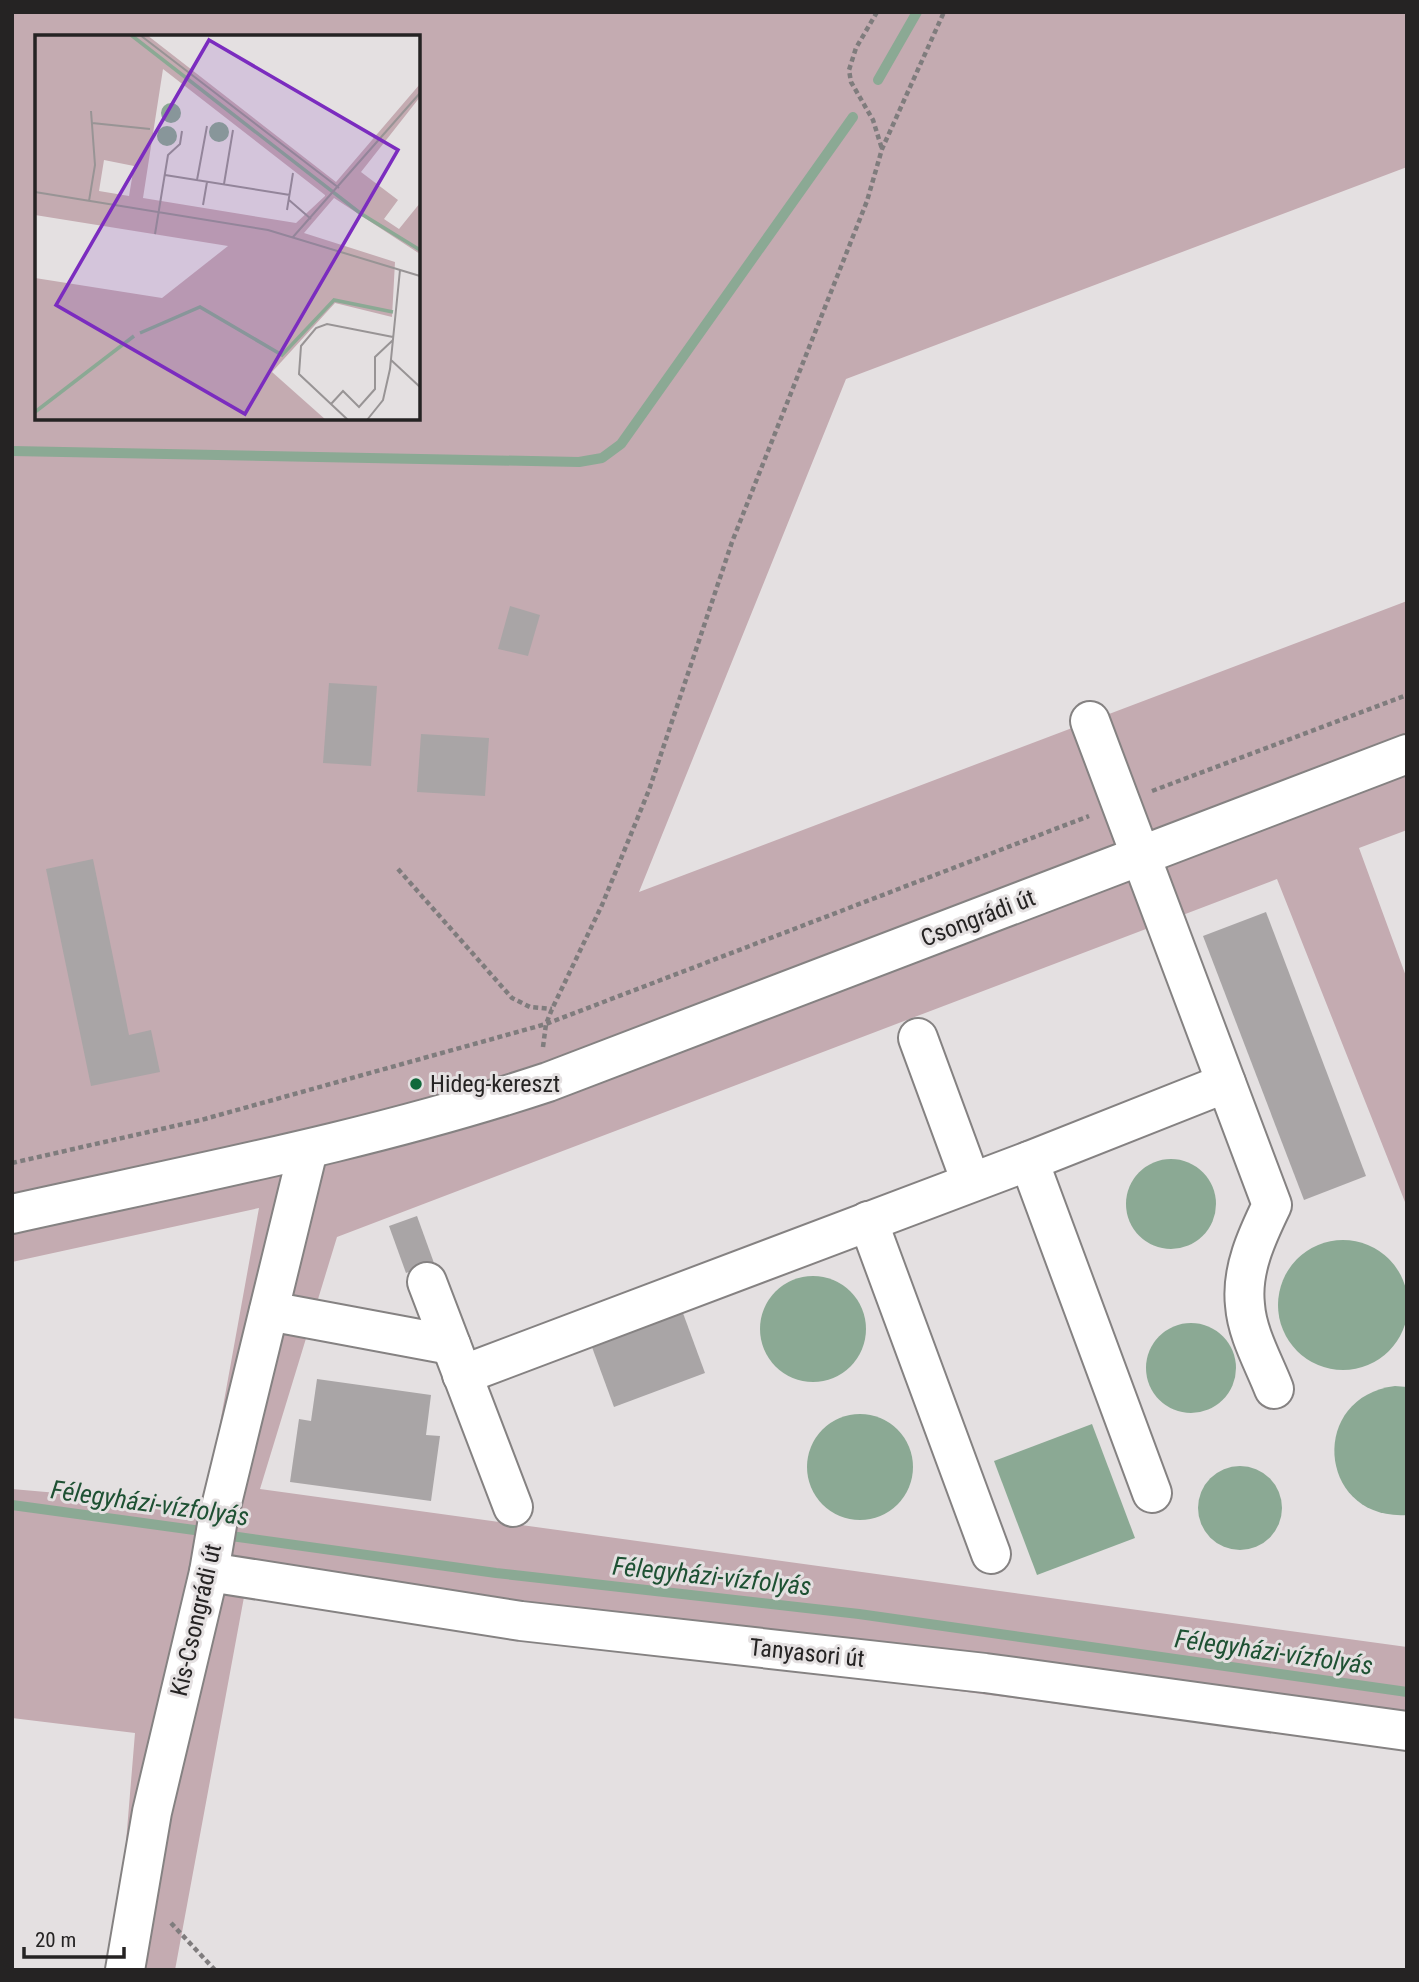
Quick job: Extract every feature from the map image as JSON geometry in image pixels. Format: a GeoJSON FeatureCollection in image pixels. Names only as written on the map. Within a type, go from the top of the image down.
{"type":"FeatureCollection","features":[{"type":"Feature","properties":{"kind":"street"},"geometry":{"type":"LineString","coordinates":[[1090,721],[1272,1205],[1250,1256],[1244,1305],[1274,1389]]}},
{"type":"Feature","properties":{"kind":"street","name":"Csongrádi út"},"geometry":{"type":"LineString","coordinates":[[13,1210],[308,1150],[468,1108],[548,1082],[1407,754]]}},
{"type":"Feature","properties":{"kind":"street"},"geometry":{"type":"LineString","coordinates":[[918,1038],[971,1182]]}},
{"type":"Feature","properties":{"kind":"street"},"geometry":{"type":"LineString","coordinates":[[269,1311],[457,1360],[868,1221],[1226,1083]]}},
{"type":"Feature","properties":{"kind":"street","name":"Kis-Csongrádi út"},"geometry":{"type":"LineString","coordinates":[[125,1970],[152,1812],[308,1150]]}},
{"type":"Feature","properties":{"kind":"street"},"geometry":{"type":"LineString","coordinates":[[1030,1160],[1152,1493]]}},
{"type":"Feature","properties":{"kind":"street"},"geometry":{"type":"LineString","coordinates":[[868,1221],[991,1554]]}},
{"type":"Feature","properties":{"kind":"street"},"geometry":{"type":"LineString","coordinates":[[427,1282],[513,1507]]}},
{"type":"Feature","properties":{"kind":"street","name":"Tanyasori út"},"geometry":{"type":"LineString","coordinates":[[214,1546],[290,1587],[520,1621],[985,1674],[1407,1731]]}},
{"type":"Feature","properties":{"kind":"path"},"geometry":{"type":"LineString","coordinates":[[877,12],[856,48],[849,70],[851,82],[873,120],[882,149]]}},
{"type":"Feature","properties":{"kind":"path"},"geometry":{"type":"LineString","coordinates":[[548,1082],[542,1049],[546,1024],[602,905],[649,790],[732,542],[862,213],[882,149],[944,12]]}},
{"type":"Feature","properties":{"kind":"path"},"geometry":{"type":"LineString","coordinates":[[12,1163],[201,1120],[546,1024],[1407,695]]}},
{"type":"Feature","properties":{"kind":"path"},"geometry":{"type":"LineString","coordinates":[[398,869],[512,998],[530,1007],[552,1009]]}},
{"type":"Feature","properties":{"kind":"path"},"geometry":{"type":"LineString","coordinates":[[141,1888],[215,1970]]}},
{"type":"Feature","properties":{"kind":"shaded area"},"geometry":{"type":"Polygon","coordinates":[[[12,12],[1407,12],[1407,167],[846,379],[639,892],[1407,601],[1407,830],[1359,848],[1407,979],[1407,1207],[1277,879],[337,1237],[260,1489],[1407,1647],[1407,1750],[244,1597],[175,1970],[110,1970],[121,1903],[135,1733],[12,1718],[12,1489],[205,1506],[259,1208],[12,1262],[12,12]]]}},
{"type":"Feature","properties":{"kind":"shaded area"},"geometry":{"type":"Polygon","coordinates":[[[1171,1159],[1188,1163],[1203,1172],[1212,1187],[1216,1204],[1212,1221],[1203,1236],[1188,1245],[1171,1249],[1154,1245],[1139,1236],[1130,1221],[1126,1204],[1130,1187],[1139,1172],[1154,1163],[1171,1159]]]}},
{"type":"Feature","properties":{"kind":"shaded area"},"geometry":{"type":"Polygon","coordinates":[[[1343,1240],[1368,1245],[1389,1259],[1403,1280],[1408,1305],[1403,1330],[1389,1351],[1368,1365],[1343,1370],[1318,1365],[1297,1351],[1283,1330],[1278,1305],[1283,1280],[1297,1259],[1318,1245],[1343,1240]]]}},
{"type":"Feature","properties":{"kind":"shaded area"},"geometry":{"type":"Polygon","coordinates":[[[813,1276],[833,1280],[851,1291],[862,1309],[866,1329],[862,1349],[851,1367],[833,1378],[813,1382],[793,1378],[775,1367],[764,1349],[760,1329],[764,1309],[775,1291],[793,1280],[813,1276]]]}},
{"type":"Feature","properties":{"kind":"shaded area"},"geometry":{"type":"Polygon","coordinates":[[[1191,1323],[1208,1327],[1223,1336],[1232,1351],[1236,1368],[1232,1385],[1223,1400],[1208,1409],[1191,1413],[1174,1409],[1159,1400],[1150,1385],[1146,1368],[1150,1351],[1159,1336],[1174,1327],[1191,1323]]]}},
{"type":"Feature","properties":{"kind":"shaded area"},"geometry":{"type":"Polygon","coordinates":[[[1395,1386],[1407,1387],[1407,1515],[1377,1512],[1355,1499],[1341,1480],[1335,1457],[1337,1433],[1347,1412],[1367,1395],[1395,1386]]]}},
{"type":"Feature","properties":{"kind":"shaded area"},"geometry":{"type":"Polygon","coordinates":[[[860,1414],[880,1418],[898,1429],[909,1447],[913,1467],[909,1487],[898,1505],[880,1516],[860,1520],[840,1516],[822,1505],[811,1487],[807,1467],[811,1447],[822,1429],[840,1418],[860,1414]]]}},
{"type":"Feature","properties":{"kind":"shaded area"},"geometry":{"type":"Polygon","coordinates":[[[1092,1424],[1135,1538],[1037,1575],[994,1461],[1092,1424]]]}},
{"type":"Feature","properties":{"kind":"shaded area"},"geometry":{"type":"Polygon","coordinates":[[[1240,1466],[1263,1473],[1275,1485],[1282,1508],[1275,1531],[1263,1543],[1240,1550],[1217,1543],[1205,1531],[1198,1508],[1205,1485],[1217,1473],[1240,1466]]]}},
{"type":"Feature","properties":{"kind":"building"},"geometry":{"type":"Polygon","coordinates":[[[510,606],[540,615],[528,656],[498,649],[510,606]]]}},
{"type":"Feature","properties":{"kind":"building"},"geometry":{"type":"Polygon","coordinates":[[[329,683],[377,686],[371,766],[323,763],[329,683]]]}},
{"type":"Feature","properties":{"kind":"building"},"geometry":{"type":"Polygon","coordinates":[[[421,734],[489,738],[485,796],[417,792],[421,734]]]}},
{"type":"Feature","properties":{"kind":"building"},"geometry":{"type":"Polygon","coordinates":[[[93,859],[129,1035],[151,1030],[160,1072],[91,1086],[46,869],[93,859]]]}},
{"type":"Feature","properties":{"kind":"building"},"geometry":{"type":"Polygon","coordinates":[[[1266,912],[1366,1176],[1304,1200],[1203,936],[1266,912]]]}},
{"type":"Feature","properties":{"kind":"building"},"geometry":{"type":"Polygon","coordinates":[[[417,1216],[434,1263],[406,1273],[389,1226],[417,1216]]]}},
{"type":"Feature","properties":{"kind":"building"},"geometry":{"type":"Polygon","coordinates":[[[680,1305],[705,1373],[614,1407],[589,1339],[680,1305]]]}},
{"type":"Feature","properties":{"kind":"building"},"geometry":{"type":"Polygon","coordinates":[[[317,1379],[431,1395],[426,1435],[440,1436],[431,1501],[290,1482],[299,1419],[311,1421],[317,1379]]]}},
{"type":"Feature","properties":{"kind":"waterway"},"geometry":{"type":"LineString","coordinates":[[878,80],[917,12]]}},
{"type":"Feature","properties":{"kind":"waterway"},"geometry":{"type":"LineString","coordinates":[[12,451],[579,462],[602,458],[621,444],[853,117]]}},
{"type":"Feature","properties":{"kind":"waterway","name":"Félegyházi-vízfolyás"},"geometry":{"type":"LineString","coordinates":[[12,1505],[209,1532]]}},
{"type":"Feature","properties":{"kind":"waterway","name":"Félegyházi-vízfolyás"},"geometry":{"type":"LineString","coordinates":[[224,1535],[496,1573],[859,1614],[1407,1692]]}},
{"type":"Feature","properties":{"kind":"place","name":"Hideg-kereszt"},"geometry":{"type":"Point","coordinates":[416,1084]}}]}
